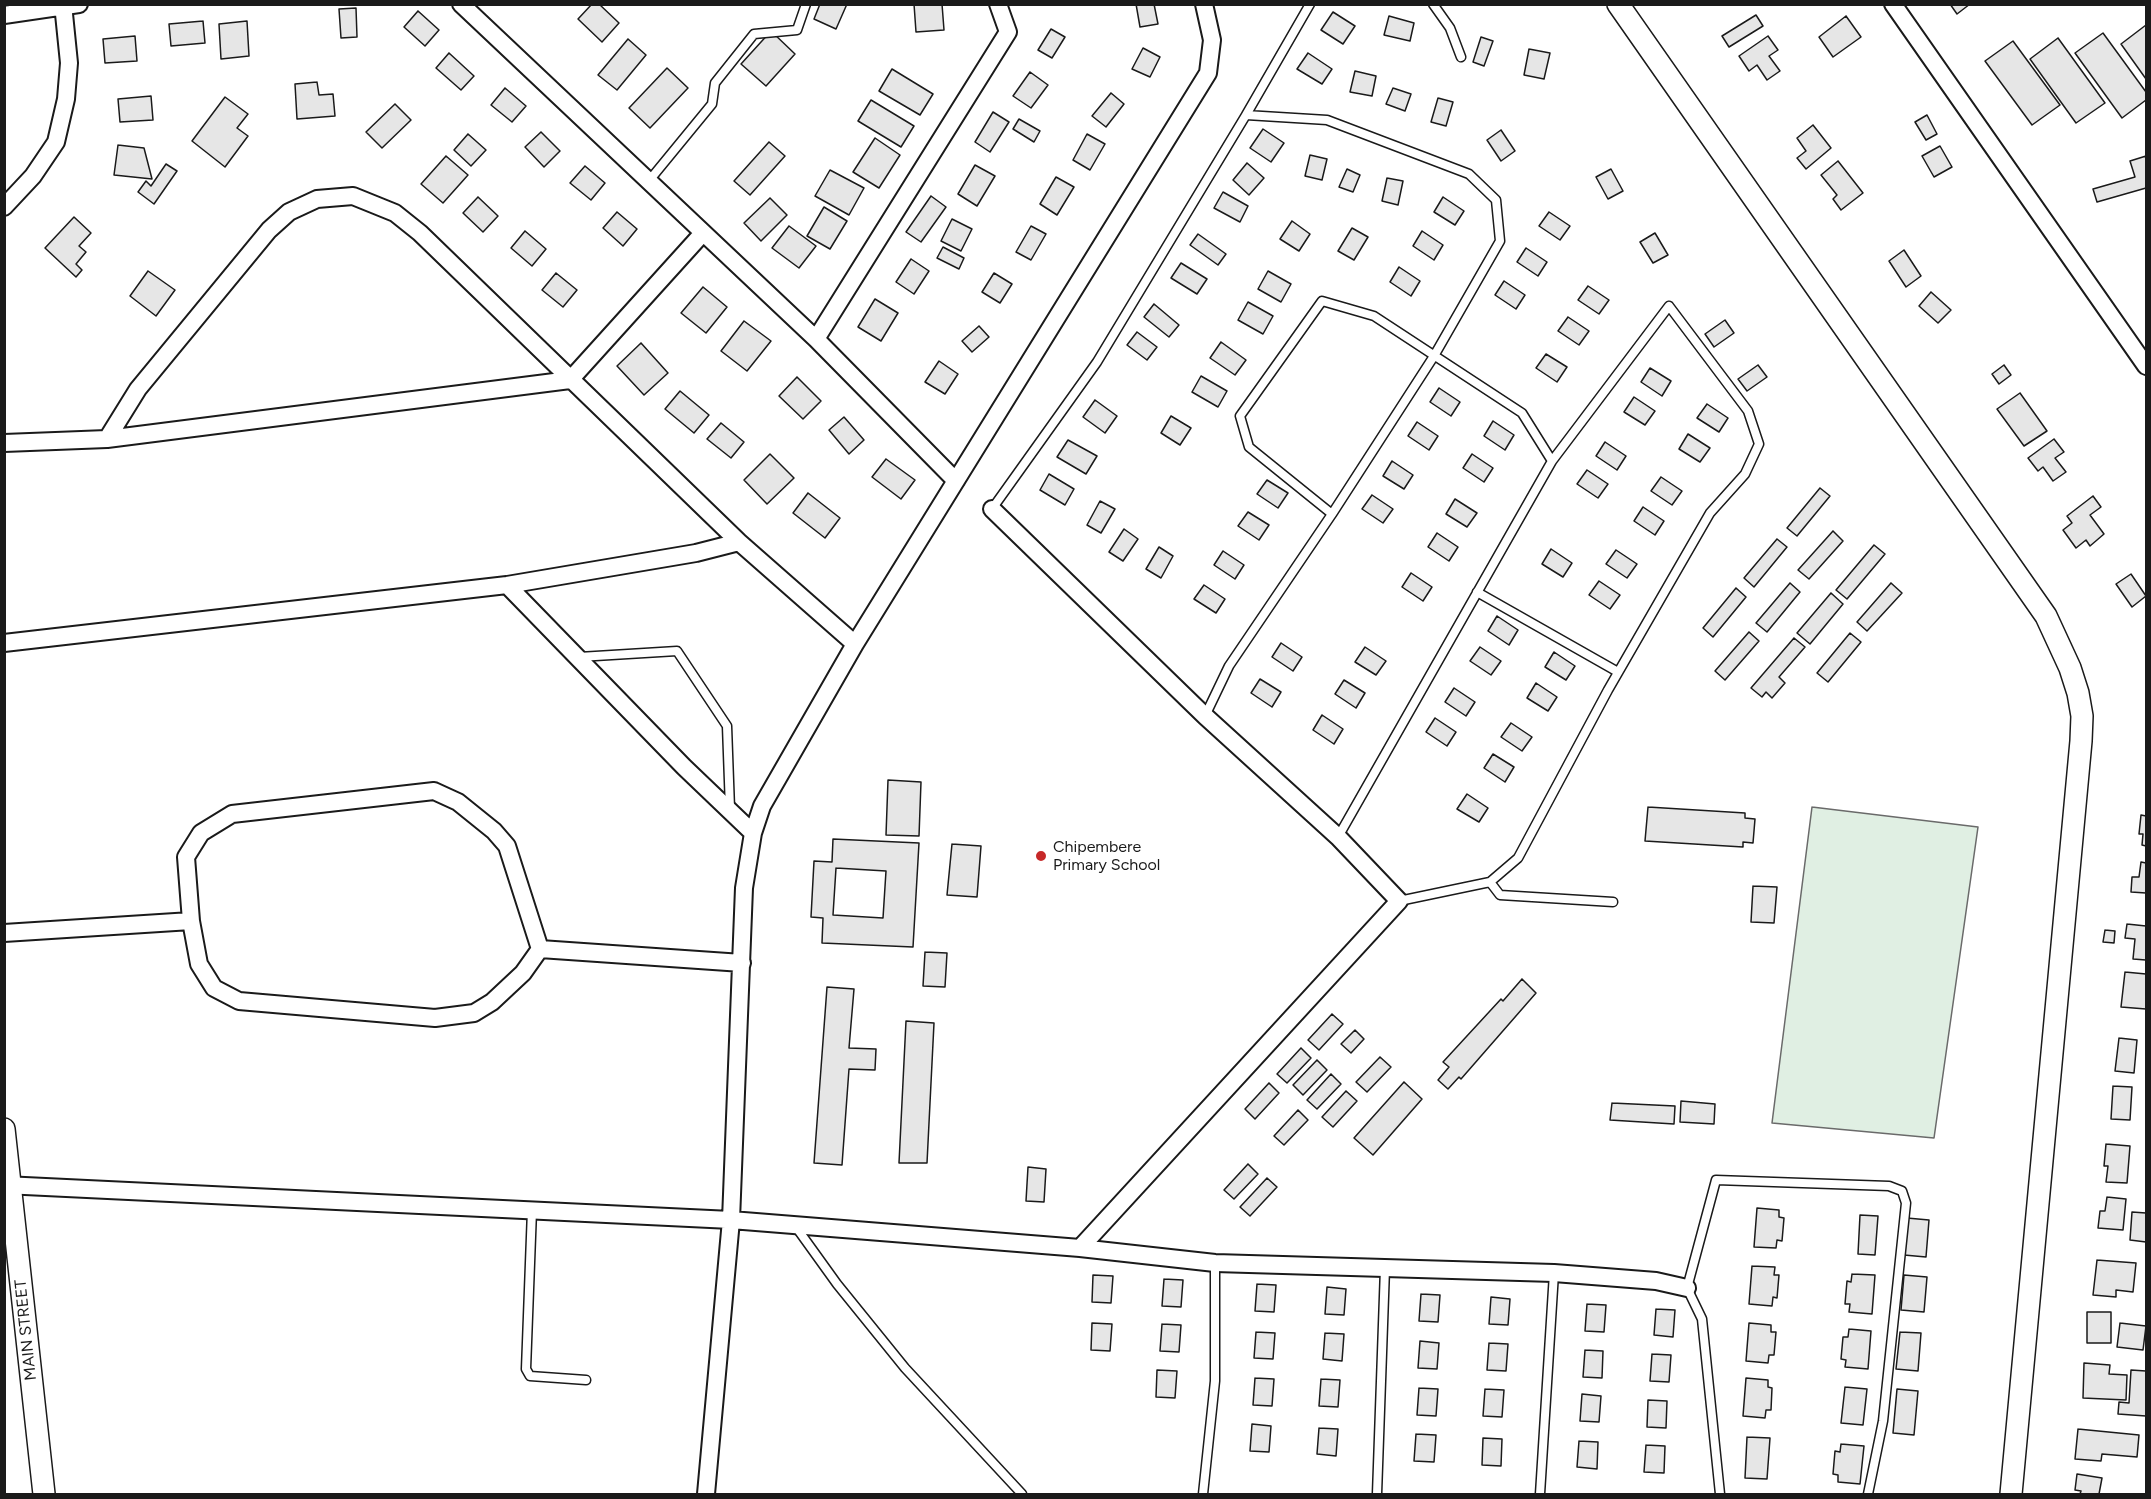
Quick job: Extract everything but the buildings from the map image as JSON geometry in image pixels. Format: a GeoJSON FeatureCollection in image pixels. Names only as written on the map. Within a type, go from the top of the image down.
{"type":"FeatureCollection","features":[{"type":"Feature","properties":{"kind":"street"},"geometry":{"type":"LineString","coordinates":[[461,4],[702,234],[816,339],[957,481]]}},
{"type":"Feature","properties":{"kind":"street"},"geometry":{"type":"LineString","coordinates":[[816,339],[1008,32],[998,4]]}},
{"type":"Feature","properties":{"kind":"street"},"geometry":{"type":"LineString","coordinates":[[706,1494],[731,1220],[744,888],[753,833],[762,806],[855,644],[1208,73],[1212,40],[1204,4]]}},
{"type":"Feature","properties":{"kind":"street"},"geometry":{"type":"LineString","coordinates":[[1618,4],[2046,616],[2070,668],[2078,693],[2082,716],[2081,741],[2011,1494]]}},
{"type":"Feature","properties":{"kind":"street"},"geometry":{"type":"LineString","coordinates":[[1893,4],[2146,366]]}},
{"type":"Feature","properties":{"kind":"street"},"geometry":{"type":"LineString","coordinates":[[4,15],[69,5],[69,63],[66,99],[56,142],[33,176],[4,207]]}},
{"type":"Feature","properties":{"kind":"street"},"geometry":{"type":"LineString","coordinates":[[107,439],[138,389],[269,230],[289,212],[317,200],[353,196],[395,213],[420,233],[739,542],[855,644]]}},
{"type":"Feature","properties":{"kind":"street"},"geometry":{"type":"LineString","coordinates":[[4,443],[107,439],[570,380],[702,234]]}},
{"type":"Feature","properties":{"kind":"street"},"geometry":{"type":"LineString","coordinates":[[992,509],[1205,716],[1338,837],[1399,901],[1080,1248]]}},
{"type":"Feature","properties":{"kind":"street"},"geometry":{"type":"LineString","coordinates":[[4,643],[507,585],[696,553],[739,542]]}},
{"type":"Feature","properties":{"kind":"street"},"geometry":{"type":"LineString","coordinates":[[507,585],[684,767],[753,833]]}},
{"type":"Feature","properties":{"kind":"street"},"geometry":{"type":"LineString","coordinates":[[434,791],[458,802],[494,831],[507,846],[540,949],[523,973],[492,1002],[474,1013],[423,1017],[239,1001],[214,988],[199,964],[191,921],[186,856],[201,833],[232,814],[434,791]]}},
{"type":"Feature","properties":{"kind":"street"},"geometry":{"type":"LineString","coordinates":[[4,933],[191,921]]}},
{"type":"Feature","properties":{"kind":"street"},"geometry":{"type":"LineString","coordinates":[[540,949],[742,963]]}},
{"type":"Feature","properties":{"kind":"street","name":"MAIN STREET"},"geometry":{"type":"LineString","coordinates":[[4,1129],[8,1185],[44,1494]]}},
{"type":"Feature","properties":{"kind":"street"},"geometry":{"type":"LineString","coordinates":[[8,1185],[731,1220],[1080,1248],[1215,1263],[1554,1273],[1656,1281],[1688,1288]]}},
{"type":"Feature","properties":{"kind":"lane"},"geometry":{"type":"LineString","coordinates":[[647,182],[712,104],[715,83],[754,33],[797,30],[806,4]]}},
{"type":"Feature","properties":{"kind":"lane"},"geometry":{"type":"LineString","coordinates":[[992,509],[1097,362],[1310,4]]}},
{"type":"Feature","properties":{"kind":"lane"},"geometry":{"type":"LineString","coordinates":[[1433,4],[1450,28],[1461,57]]}},
{"type":"Feature","properties":{"kind":"lane"},"geometry":{"type":"LineString","coordinates":[[1205,716],[1229,666],[1332,514],[1434,356],[1500,241],[1496,201],[1469,174],[1327,120],[1246,115]]}},
{"type":"Feature","properties":{"kind":"lane"},"geometry":{"type":"LineString","coordinates":[[1332,514],[1249,447],[1240,416],[1322,301],[1374,316],[1522,413],[1552,461]]}},
{"type":"Feature","properties":{"kind":"lane"},"geometry":{"type":"LineString","coordinates":[[1338,837],[1552,461],[1669,306],[1748,411],[1759,444],[1745,474],[1710,513],[1618,672],[1518,858],[1491,882],[1399,901]]}},
{"type":"Feature","properties":{"kind":"lane"},"geometry":{"type":"LineString","coordinates":[[1477,592],[1618,672]]}},
{"type":"Feature","properties":{"kind":"lane"},"geometry":{"type":"LineString","coordinates":[[579,657],[677,651],[727,726],[730,809]]}},
{"type":"Feature","properties":{"kind":"lane"},"geometry":{"type":"LineString","coordinates":[[1491,882],[1500,894],[1614,902]]}},
{"type":"Feature","properties":{"kind":"lane"},"geometry":{"type":"LineString","coordinates":[[1720,1494],[1701,1319],[1688,1288],[1716,1180],[1890,1186],[1902,1191],[1906,1203],[1883,1420],[1868,1494]]}},
{"type":"Feature","properties":{"kind":"lane"},"geometry":{"type":"LineString","coordinates":[[532,1210],[526,1369],[530,1376],[586,1380]]}},
{"type":"Feature","properties":{"kind":"lane"},"geometry":{"type":"LineString","coordinates":[[796,1226],[837,1284],[905,1368],[1022,1494]]}},
{"type":"Feature","properties":{"kind":"lane"},"geometry":{"type":"LineString","coordinates":[[1203,1494],[1215,1381],[1215,1263]]}},
{"type":"Feature","properties":{"kind":"lane"},"geometry":{"type":"LineString","coordinates":[[1377,1494],[1385,1268]]}},
{"type":"Feature","properties":{"kind":"lane"},"geometry":{"type":"LineString","coordinates":[[1540,1494],[1554,1273]]}},
{"type":"Feature","properties":{"kind":"green space"},"geometry":{"type":"Polygon","coordinates":[[[1812,807],[1978,827],[1934,1138],[1772,1123],[1812,807]]]}},
{"type":"Feature","properties":{"kind":"place","name":"Chipembere Primary School"},"geometry":{"type":"Point","coordinates":[1041,856]}}]}
